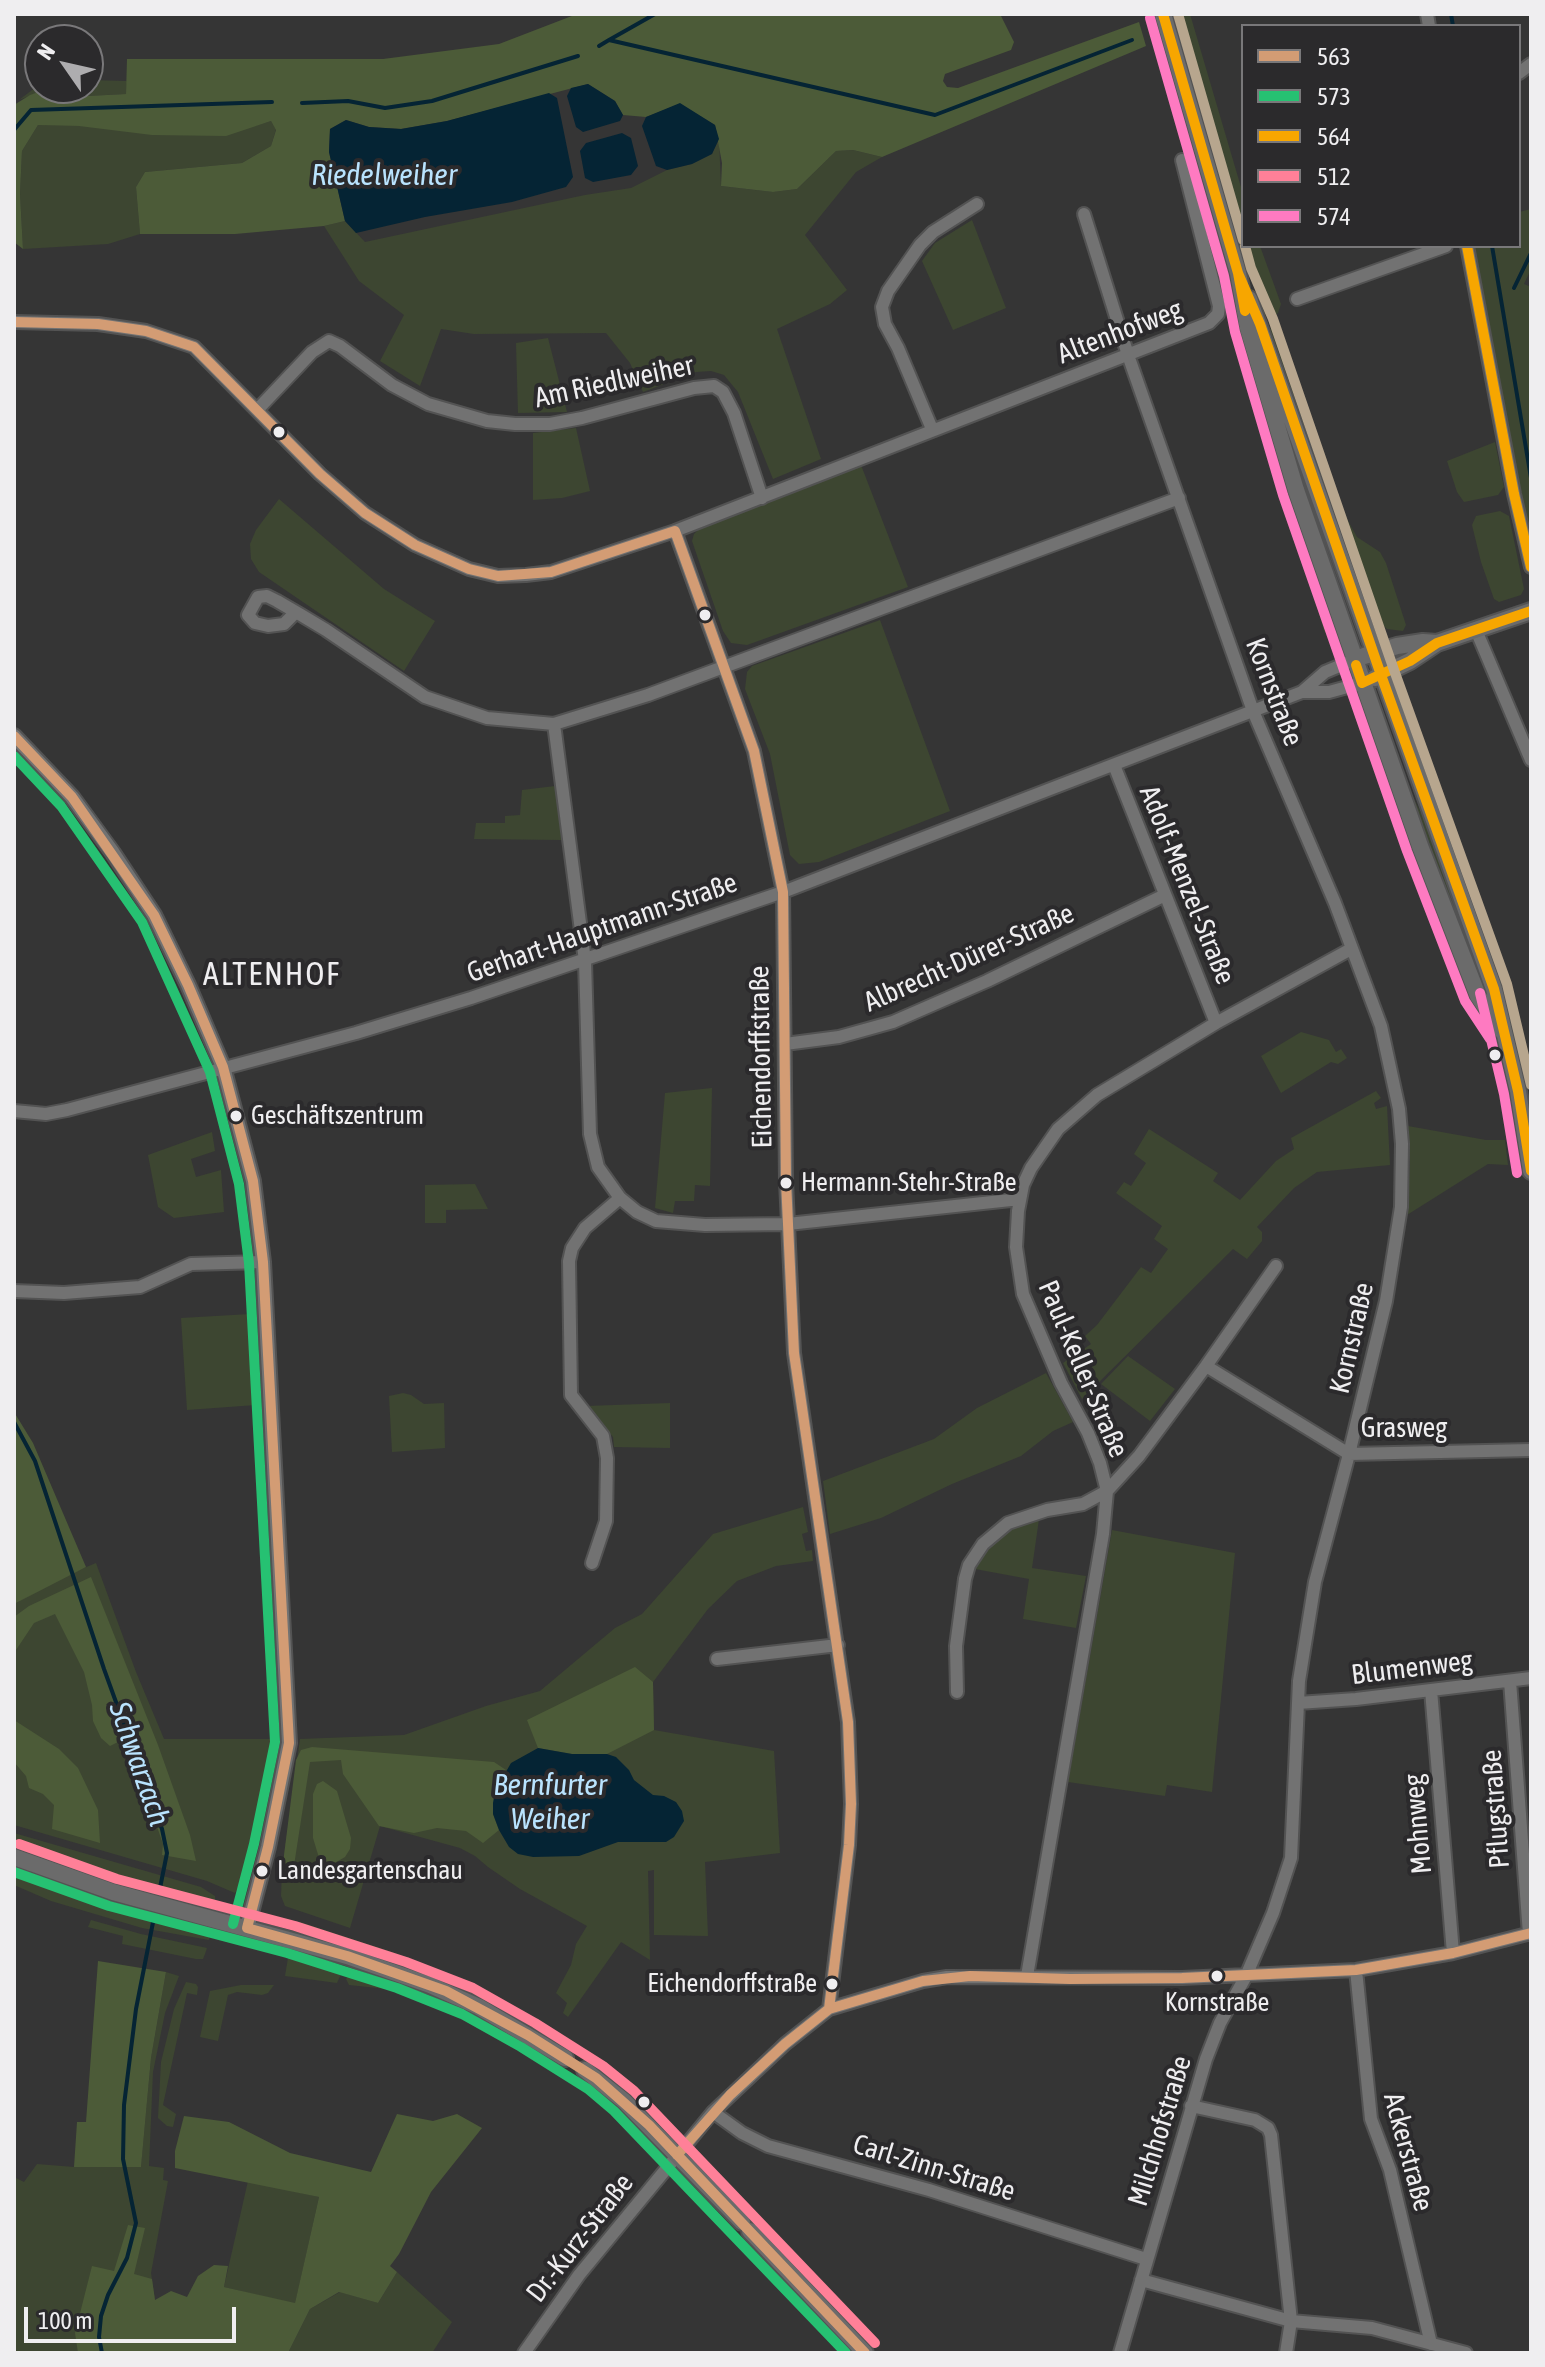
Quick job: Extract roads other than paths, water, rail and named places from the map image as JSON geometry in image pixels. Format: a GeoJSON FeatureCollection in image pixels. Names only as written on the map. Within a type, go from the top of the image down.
{"type":"FeatureCollection","features":[{"type":"Feature","properties":{"kind":"main road"},"geometry":{"type":"LineString","coordinates":[[1163,14],[1238,273],[1248,328],[1292,474],[1362,683],[1478,996],[1502,1031]]}},
{"type":"Feature","properties":{"kind":"main road"},"geometry":{"type":"LineString","coordinates":[[1238,273],[1260,324],[1494,989],[1518,1091],[1531,1171]]}},
{"type":"Feature","properties":{"kind":"main road"},"geometry":{"type":"LineString","coordinates":[[1362,683],[1417,657],[1437,643],[1531,611]]}},
{"type":"Feature","properties":{"kind":"main road"},"geometry":{"type":"LineString","coordinates":[[1354,660],[1374,652],[1423,642],[1437,643]]}},
{"type":"Feature","properties":{"kind":"main road"},"geometry":{"type":"LineString","coordinates":[[14,1857],[140,1900],[361,1961],[446,1991],[496,2016],[565,2058]]}},
{"type":"Feature","properties":{"kind":"main road"},"geometry":{"type":"LineString","coordinates":[[585,2070],[616,2093],[865,2353]]}},
{"type":"Feature","properties":{"kind":"street","name":"Altenhofweg"},"geometry":{"type":"LineString","coordinates":[[14,322],[98,324],[146,331],[181,341],[202,353],[320,474],[365,513],[415,545],[469,569],[498,576],[551,572],[762,498],[1213,320],[1220,310],[1182,160]]}},
{"type":"Feature","properties":{"kind":"street"},"geometry":{"type":"LineString","coordinates":[[932,429],[885,324],[882,307],[888,291],[920,245],[933,232],[977,204]]}},
{"type":"Feature","properties":{"kind":"street","name":"Kornstraße"},"geometry":{"type":"LineString","coordinates":[[1084,214],[1128,355],[1253,711],[1335,903],[1383,1035],[1399,1109],[1401,1207],[1394,1259],[1349,1454],[1315,1582],[1298,1703],[1291,1858],[1273,1913],[1246,1976]]}},
{"type":"Feature","properties":{"kind":"street"},"geometry":{"type":"LineString","coordinates":[[1297,299],[1440,248]]}},
{"type":"Feature","properties":{"kind":"street"},"geometry":{"type":"LineString","coordinates":[[1467,248],[1511,481],[1531,567]]}},
{"type":"Feature","properties":{"kind":"street","name":"Am Riedlweiher"},"geometry":{"type":"LineString","coordinates":[[258,409],[312,352],[329,341],[392,385],[428,404],[453,413],[515,424],[550,424],[582,418],[694,388],[714,386],[723,392],[734,413],[762,498]]}},
{"type":"Feature","properties":{"kind":"street"},"geometry":{"type":"LineString","coordinates":[[296,612],[403,684],[433,700],[487,718],[554,724],[607,709],[1179,498]]}},
{"type":"Feature","properties":{"kind":"street","name":"Eichendorffstraße"},"geometry":{"type":"LineString","coordinates":[[675,531],[758,765],[783,892],[788,1224],[794,1353],[848,1722],[851,1804],[829,2009]]}},
{"type":"Feature","properties":{"kind":"street"},"geometry":{"type":"LineString","coordinates":[[1476,630],[1531,760]]}},
{"type":"Feature","properties":{"kind":"street","name":"Gerhart-Hauptmann-Straße"},"geometry":{"type":"LineString","coordinates":[[14,1111],[46,1114],[67,1110],[356,1033],[585,961],[783,892],[1302,692],[1325,672],[1354,660]]}},
{"type":"Feature","properties":{"kind":"street","name":"Gerhart-Hauptmann-Straße"},"geometry":{"type":"LineString","coordinates":[[1302,692],[1329,692],[1362,683]]}},
{"type":"Feature","properties":{"kind":"street"},"geometry":{"type":"LineString","coordinates":[[554,724],[585,961],[590,1134],[598,1167],[620,1198],[637,1212],[672,1224],[788,1224],[1020,1199]]}},
{"type":"Feature","properties":{"kind":"street"},"geometry":{"type":"LineString","coordinates":[[14,736],[72,797],[148,906],[188,985],[223,1067],[253,1181],[263,1262],[289,1743],[247,1928]]}},
{"type":"Feature","properties":{"kind":"street","name":"Adolf-Menzel-Straße"},"geometry":{"type":"LineString","coordinates":[[1114,765],[1216,1023]]}},
{"type":"Feature","properties":{"kind":"street","name":"Albrecht-Dürer-Straße"},"geometry":{"type":"LineString","coordinates":[[785,1044],[839,1037],[893,1022],[987,981],[1165,895]]}},
{"type":"Feature","properties":{"kind":"street","name":"Paul-Keller-Straße"},"geometry":{"type":"LineString","coordinates":[[1027,1976],[1103,1534],[1107,1491],[1088,1433],[1061,1383],[1023,1294],[1016,1247],[1020,1199],[1031,1168],[1046,1144],[1077,1110],[1216,1023],[1351,949]]}},
{"type":"Feature","properties":{"kind":"street"},"geometry":{"type":"LineString","coordinates":[[592,1563],[606,1521],[607,1458],[603,1436],[571,1395],[569,1261],[585,1228],[620,1198]]}},
{"type":"Feature","properties":{"kind":"street"},"geometry":{"type":"LineString","coordinates":[[14,1291],[64,1293],[140,1287],[191,1264],[263,1262]]}},
{"type":"Feature","properties":{"kind":"street"},"geometry":{"type":"LineString","coordinates":[[957,1692],[956,1646],[963,1587],[969,1565],[983,1544],[1008,1523],[1047,1510],[1083,1504],[1107,1491],[1139,1456],[1276,1266]]}},
{"type":"Feature","properties":{"kind":"street","name":"Grasweg"},"geometry":{"type":"LineString","coordinates":[[1206,1366],[1349,1454],[1531,1450]]}},
{"type":"Feature","properties":{"kind":"street"},"geometry":{"type":"LineString","coordinates":[[717,1659],[838,1645]]}},
{"type":"Feature","properties":{"kind":"street","name":"Blumenweg"},"geometry":{"type":"LineString","coordinates":[[1298,1703],[1531,1678]]}},
{"type":"Feature","properties":{"kind":"street","name":"Pflugstraße"},"geometry":{"type":"LineString","coordinates":[[1510,1681],[1530,1934]]}},
{"type":"Feature","properties":{"kind":"street","name":"Mohnweg"},"geometry":{"type":"LineString","coordinates":[[1431,1690],[1453,1953]]}},
{"type":"Feature","properties":{"kind":"street"},"geometry":{"type":"LineString","coordinates":[[677,2155],[713,2112],[785,2044],[829,2009],[923,1981],[970,1976],[1070,1979],[1246,1976],[1356,1970],[1453,1953],[1530,1934]]}},
{"type":"Feature","properties":{"kind":"street","name":"Ackerstraße"},"geometry":{"type":"LineString","coordinates":[[1356,1970],[1371,2119],[1390,2170],[1431,2344]]}},
{"type":"Feature","properties":{"kind":"street","name":"Milchhofstraße"},"geometry":{"type":"LineString","coordinates":[[1120,2353],[1191,2106],[1220,2023],[1246,1976]]}},
{"type":"Feature","properties":{"kind":"street"},"geometry":{"type":"LineString","coordinates":[[565,2058],[585,2070]]}},
{"type":"Feature","properties":{"kind":"street"},"geometry":{"type":"LineString","coordinates":[[1191,2106],[1255,2120],[1268,2128],[1271,2135],[1291,2321],[1286,2353]]}},
{"type":"Feature","properties":{"kind":"street","name":"Carl-Zinn-Straße"},"geometry":{"type":"LineString","coordinates":[[713,2112],[742,2133],[768,2146],[929,2190],[1146,2259]]}},
{"type":"Feature","properties":{"kind":"street","name":"Dr.-Kurz-Straße"},"geometry":{"type":"LineString","coordinates":[[524,2353],[579,2275],[677,2155]]}},
{"type":"Feature","properties":{"kind":"street"},"geometry":{"type":"LineString","coordinates":[[1141,2280],[1291,2321],[1372,2328],[1466,2353]]}},
{"type":"Feature","properties":{"kind":"water"},"geometry":{"type":"Polygon","coordinates":[[[588,84],[615,101],[623,115],[620,121],[583,132],[576,127],[567,96],[571,88],[588,84]]]}},
{"type":"Feature","properties":{"kind":"water","name":"Riedelweiher"},"geometry":{"type":"Polygon","coordinates":[[[549,93],[557,98],[573,177],[566,187],[512,202],[356,233],[345,221],[329,152],[330,129],[346,120],[369,127],[401,129],[447,121],[549,93]]]}},
{"type":"Feature","properties":{"kind":"water"},"geometry":{"type":"Polygon","coordinates":[[[680,103],[715,125],[719,139],[712,154],[692,164],[667,170],[656,166],[642,126],[646,117],[680,103]]]}},
{"type":"Feature","properties":{"kind":"water"},"geometry":{"type":"Polygon","coordinates":[[[622,133],[631,138],[638,166],[631,175],[593,182],[585,178],[580,151],[586,143],[622,133]]]}},
{"type":"Feature","properties":{"kind":"water","name":"Bernfurter Weiher"},"geometry":{"type":"Polygon","coordinates":[[[538,1748],[616,1757],[634,1780],[653,1795],[676,1802],[684,1821],[674,1837],[666,1842],[618,1842],[579,1856],[533,1857],[518,1854],[509,1847],[493,1814],[495,1791],[511,1763],[538,1748]]]}},
{"type":"Feature","properties":{"kind":"waterway"},"geometry":{"type":"LineString","coordinates":[[609,40],[655,14]]}},
{"type":"Feature","properties":{"kind":"waterway"},"geometry":{"type":"LineString","coordinates":[[1451,14],[1453,24]]}},
{"type":"Feature","properties":{"kind":"waterway"},"geometry":{"type":"LineString","coordinates":[[599,46],[609,40],[935,115],[1132,40]]}},
{"type":"Feature","properties":{"kind":"waterway"},"geometry":{"type":"LineString","coordinates":[[302,103],[348,101],[385,108],[432,101],[578,56]]}},
{"type":"Feature","properties":{"kind":"waterway"},"geometry":{"type":"LineString","coordinates":[[14,130],[31,110],[272,102]]}},
{"type":"Feature","properties":{"kind":"waterway"},"geometry":{"type":"LineString","coordinates":[[1492,248],[1531,478]]}},
{"type":"Feature","properties":{"kind":"waterway"},"geometry":{"type":"LineString","coordinates":[[1514,288],[1531,253]]}},
{"type":"Feature","properties":{"kind":"waterway","name":"Schwarzach"},"geometry":{"type":"LineString","coordinates":[[14,1422],[35,1461],[104,1669],[162,1829],[167,1853],[158,1898]]}},
{"type":"Feature","properties":{"kind":"waterway","name":"Schwarzach"},"geometry":{"type":"LineString","coordinates":[[102,2353],[99,2337],[101,2316],[127,2258],[136,2223],[123,2159],[124,2105],[136,2009],[156,1907]]}},
{"type":"Feature","properties":{"kind":"place","name":"Geschäftszentrum"},"geometry":{"type":"Point","coordinates":[236,1116]}},
{"type":"Feature","properties":{"kind":"place","name":"Hermann-Stehr-Straße"},"geometry":{"type":"Point","coordinates":[786,1183]}},
{"type":"Feature","properties":{"kind":"place","name":"Landesgartenschau"},"geometry":{"type":"Point","coordinates":[262,1871]}},
{"type":"Feature","properties":{"kind":"place","name":"Kornstraße"},"geometry":{"type":"Point","coordinates":[1217,1976]}},
{"type":"Feature","properties":{"kind":"place","name":"Eichendorffstraße"},"geometry":{"type":"Point","coordinates":[832,1984]}},
{"type":"Feature","properties":{"kind":"district","name":"ALTENHOF"},"geometry":{"type":"Point","coordinates":[272,975]}}]}
